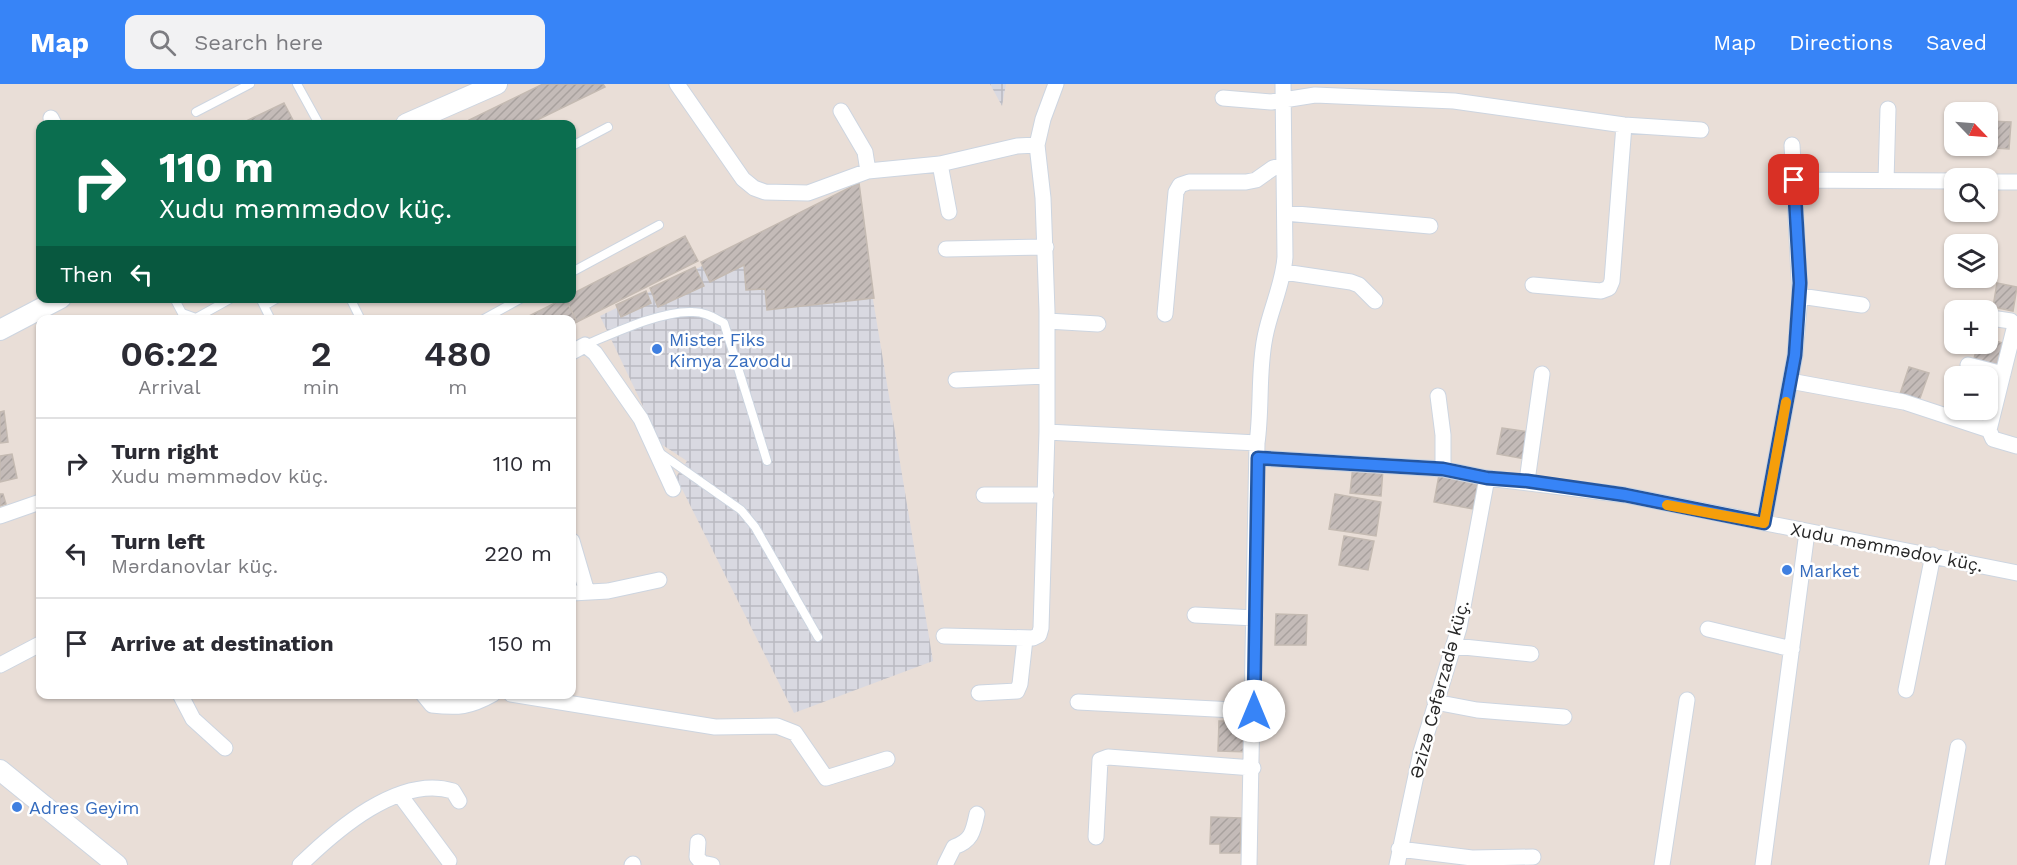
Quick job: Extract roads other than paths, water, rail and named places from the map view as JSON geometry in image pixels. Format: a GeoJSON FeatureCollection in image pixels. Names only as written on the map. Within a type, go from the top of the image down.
{"type":"FeatureCollection","features":[{"type":"Feature","properties":{"kind":"street"},"geometry":{"type":"LineString","coordinates":[[430,119],[497,84]]}},
{"type":"Feature","properties":{"kind":"street"},"geometry":{"type":"LineString","coordinates":[[677,84],[743,179],[754,188],[765,192],[808,193],[868,171],[940,164],[1017,146],[1037,145]]}},
{"type":"Feature","properties":{"kind":"street"},"geometry":{"type":"LineString","coordinates":[[944,636],[1025,639],[1039,635],[1041,627],[1046,495],[1047,321],[1046,247],[1037,145],[1042,119],[1056,84]]}},
{"type":"Feature","properties":{"kind":"street"},"geometry":{"type":"LineString","coordinates":[[1223,98],[1271,102],[1283,92],[1454,101],[1624,125],[1701,130]]}},
{"type":"Feature","properties":{"kind":"street"},"geometry":{"type":"LineString","coordinates":[[1249,865],[1258,450],[1262,408],[1263,350],[1284,272],[1283,92]]}},
{"type":"Feature","properties":{"kind":"street"},"geometry":{"type":"LineString","coordinates":[[1886,181],[1888,109]]}},
{"type":"Feature","properties":{"kind":"street"},"geometry":{"type":"LineString","coordinates":[[841,111],[865,152],[868,171]]}},
{"type":"Feature","properties":{"kind":"street"},"geometry":{"type":"LineString","coordinates":[[1533,285],[1601,291],[1609,288],[1612,281],[1624,125]]}},
{"type":"Feature","properties":{"kind":"street"},"geometry":{"type":"LineString","coordinates":[[1764,523],[1790,381],[1800,296],[1792,145]]}},
{"type":"Feature","properties":{"kind":"street"},"geometry":{"type":"LineString","coordinates":[[940,164],[949,212]]}},
{"type":"Feature","properties":{"kind":"street"},"geometry":{"type":"LineString","coordinates":[[1165,314],[1176,192],[1180,185],[1189,182],[1256,180],[1273,168],[1284,165]]}},
{"type":"Feature","properties":{"kind":"street"},"geometry":{"type":"LineString","coordinates":[[1794,180],[1944,181]]}},
{"type":"Feature","properties":{"kind":"street"},"geometry":{"type":"LineString","coordinates":[[1998,182],[2017,182]]}},
{"type":"Feature","properties":{"kind":"street"},"geometry":{"type":"LineString","coordinates":[[1285,213],[1430,226]]}},
{"type":"Feature","properties":{"kind":"street"},"geometry":{"type":"LineString","coordinates":[[946,249],[1046,247]]}},
{"type":"Feature","properties":{"kind":"street"},"geometry":{"type":"LineString","coordinates":[[1284,272],[1351,282],[1359,285],[1375,301]]}},
{"type":"Feature","properties":{"kind":"street"},"geometry":{"type":"LineString","coordinates":[[1800,296],[1862,305]]}},
{"type":"Feature","properties":{"kind":"street"},"geometry":{"type":"LineString","coordinates":[[0,330],[51,303]]}},
{"type":"Feature","properties":{"kind":"street"},"geometry":{"type":"LineString","coordinates":[[1998,319],[2011,321],[2015,325],[1989,430],[1993,439],[2017,446]]}},
{"type":"Feature","properties":{"kind":"street"},"geometry":{"type":"LineString","coordinates":[[1047,321],[1098,324]]}},
{"type":"Feature","properties":{"kind":"street"},"geometry":{"type":"LineString","coordinates":[[578,349],[595,353],[633,406],[673,489]]}},
{"type":"Feature","properties":{"kind":"street"},"geometry":{"type":"LineString","coordinates":[[1968,365],[2003,374]]}},
{"type":"Feature","properties":{"kind":"street"},"geometry":{"type":"LineString","coordinates":[[1527,481],[1542,374]]}},
{"type":"Feature","properties":{"kind":"street"},"geometry":{"type":"LineString","coordinates":[[956,380],[1047,376]]}},
{"type":"Feature","properties":{"kind":"street"},"geometry":{"type":"LineString","coordinates":[[1790,381],[1904,402],[1989,430]]}},
{"type":"Feature","properties":{"kind":"street"},"geometry":{"type":"LineString","coordinates":[[1438,396],[1443,469]]}},
{"type":"Feature","properties":{"kind":"street","name":"Xudu məmmədov küç."},"geometry":{"type":"LineString","coordinates":[[1047,432],[1443,469],[1487,478],[1527,481],[1625,495],[2017,573]]}},
{"type":"Feature","properties":{"kind":"street","name":"Əzizə Cəfərzadə küç."},"geometry":{"type":"LineString","coordinates":[[1397,865],[1419,760],[1454,646],[1487,478]]}},
{"type":"Feature","properties":{"kind":"street"},"geometry":{"type":"LineString","coordinates":[[984,495],[1046,495]]}},
{"type":"Feature","properties":{"kind":"street"},"geometry":{"type":"LineString","coordinates":[[0,516],[36,503]]}},
{"type":"Feature","properties":{"kind":"street"},"geometry":{"type":"LineString","coordinates":[[1763,865],[1807,532]]}},
{"type":"Feature","properties":{"kind":"street"},"geometry":{"type":"LineString","coordinates":[[576,555],[587,592]]}},
{"type":"Feature","properties":{"kind":"street"},"geometry":{"type":"LineString","coordinates":[[1906,690],[1933,555]]}},
{"type":"Feature","properties":{"kind":"street"},"geometry":{"type":"LineString","coordinates":[[576,593],[659,580]]}},
{"type":"Feature","properties":{"kind":"street"},"geometry":{"type":"LineString","coordinates":[[1195,615],[1255,618]]}},
{"type":"Feature","properties":{"kind":"street"},"geometry":{"type":"LineString","coordinates":[[1708,629],[1792,649]]}},
{"type":"Feature","properties":{"kind":"street"},"geometry":{"type":"LineString","coordinates":[[979,693],[1017,691],[1020,684],[1025,639]]}},
{"type":"Feature","properties":{"kind":"street"},"geometry":{"type":"LineString","coordinates":[[0,664],[36,646]]}},
{"type":"Feature","properties":{"kind":"street"},"geometry":{"type":"LineString","coordinates":[[1454,646],[1531,654]]}},
{"type":"Feature","properties":{"kind":"street"},"geometry":{"type":"LineString","coordinates":[[183,699],[193,719],[225,748]]}},
{"type":"Feature","properties":{"kind":"street"},"geometry":{"type":"LineString","coordinates":[[427,699],[432,705],[449,707],[472,706],[484,699]]}},
{"type":"Feature","properties":{"kind":"street"},"geometry":{"type":"LineString","coordinates":[[541,699],[715,728],[777,726],[795,733],[826,778],[887,759]]}},
{"type":"Feature","properties":{"kind":"street"},"geometry":{"type":"LineString","coordinates":[[1662,865],[1687,700]]}},
{"type":"Feature","properties":{"kind":"street"},"geometry":{"type":"LineString","coordinates":[[1078,702],[1254,711]]}},
{"type":"Feature","properties":{"kind":"street"},"geometry":{"type":"LineString","coordinates":[[1435,702],[1477,710],[1564,717]]}},
{"type":"Feature","properties":{"kind":"street"},"geometry":{"type":"LineString","coordinates":[[1937,865],[1958,747]]}},
{"type":"Feature","properties":{"kind":"street"},"geometry":{"type":"LineString","coordinates":[[1096,837],[1100,760],[1108,758],[1252,768]]}},
{"type":"Feature","properties":{"kind":"street"},"geometry":{"type":"LineString","coordinates":[[0,770],[117,865]]}},
{"type":"Feature","properties":{"kind":"street"},"geometry":{"type":"LineString","coordinates":[[300,865],[342,826],[366,811],[400,795],[445,788],[453,791],[459,801]]}},
{"type":"Feature","properties":{"kind":"street"},"geometry":{"type":"LineString","coordinates":[[400,795],[448,861]]}},
{"type":"Feature","properties":{"kind":"street"},"geometry":{"type":"LineString","coordinates":[[945,865],[954,848],[968,842],[977,814]]}},
{"type":"Feature","properties":{"kind":"street"},"geometry":{"type":"LineString","coordinates":[[698,842],[697,857],[702,863],[712,865]]}},
{"type":"Feature","properties":{"kind":"street"},"geometry":{"type":"LineString","coordinates":[[1399,849],[1472,858],[1533,857]]}},
{"type":"Feature","properties":{"kind":"lane"},"geometry":{"type":"LineString","coordinates":[[196,112],[250,84]]}},
{"type":"Feature","properties":{"kind":"lane"},"geometry":{"type":"LineString","coordinates":[[297,84],[317,120]]}},
{"type":"Feature","properties":{"kind":"lane"},"geometry":{"type":"LineString","coordinates":[[576,144],[608,127]]}},
{"type":"Feature","properties":{"kind":"lane"},"geometry":{"type":"LineString","coordinates":[[576,270],[659,225]]}},
{"type":"Feature","properties":{"kind":"lane"},"geometry":{"type":"LineString","coordinates":[[201,315],[223,303]]}},
{"type":"Feature","properties":{"kind":"lane"},"geometry":{"type":"LineString","coordinates":[[491,315],[511,303]]}},
{"type":"Feature","properties":{"kind":"lane"},"geometry":{"type":"LineString","coordinates":[[578,349],[675,313],[694,312],[711,315],[724,323],[767,461]]}},
{"type":"Feature","properties":{"kind":"lane"},"geometry":{"type":"LineString","coordinates":[[656,450],[741,510],[755,527],[818,637]]}},
{"type":"Feature","properties":{"kind":"place","name":"Mister Fiks Kimya Zavodu"},"geometry":{"type":"Point","coordinates":[657,349]}},
{"type":"Feature","properties":{"kind":"place","name":"Market"},"geometry":{"type":"Point","coordinates":[1787,570]}},
{"type":"Feature","properties":{"kind":"place","name":"Adres Geyim"},"geometry":{"type":"Point","coordinates":[17,807]}}]}
